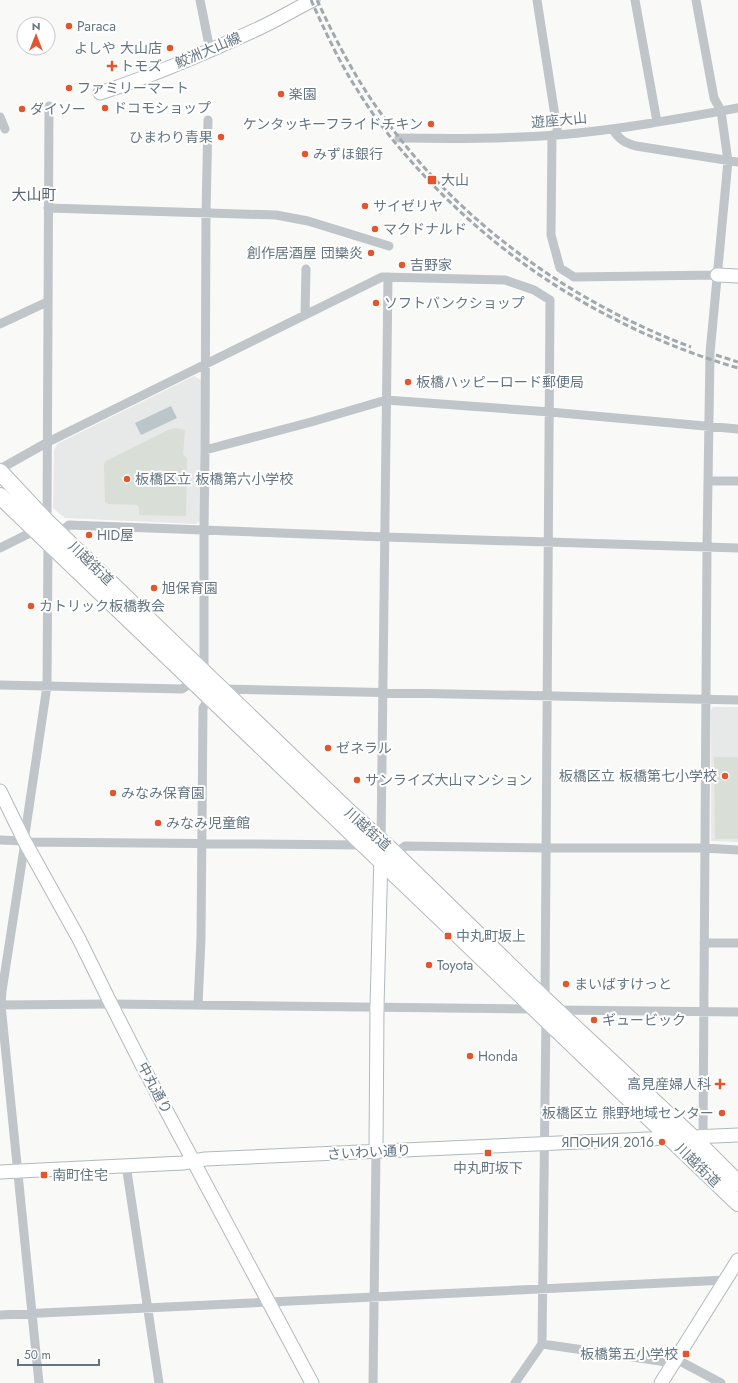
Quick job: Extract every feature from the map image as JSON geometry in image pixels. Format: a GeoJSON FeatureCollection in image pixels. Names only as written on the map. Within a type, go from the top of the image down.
{"type":"FeatureCollection","features":[{"type":"Feature","properties":{"kind":"highway","name":"川越街道"},"geometry":{"type":"LineString","coordinates":[[0,472],[48,531],[199,676],[364,845],[384,851]]}},
{"type":"Feature","properties":{"kind":"highway","name":"川越街道"},"geometry":{"type":"LineString","coordinates":[[0,496],[48,531]]}},
{"type":"Feature","properties":{"kind":"highway","name":"川越街道"},"geometry":{"type":"LineString","coordinates":[[216,693],[384,851],[546,1009],[671,1139],[738,1203]]}},
{"type":"Feature","properties":{"kind":"highway","name":"川越街道"},"geometry":{"type":"LineString","coordinates":[[546,1009],[697,1137],[738,1183]]}},
{"type":"Feature","properties":{"kind":"street"},"geometry":{"type":"LineString","coordinates":[[200,0],[210,50]]}},
{"type":"Feature","properties":{"kind":"street","name":"鮫洲大山線"},"geometry":{"type":"LineString","coordinates":[[100,93],[126,85],[210,50],[284,16],[313,0]]}},
{"type":"Feature","properties":{"kind":"street"},"geometry":{"type":"LineString","coordinates":[[537,0],[555,135],[551,235],[560,268],[574,277],[738,276]]}},
{"type":"Feature","properties":{"kind":"street"},"geometry":{"type":"LineString","coordinates":[[635,0],[657,122]]}},
{"type":"Feature","properties":{"kind":"street"},"geometry":{"type":"LineString","coordinates":[[696,0],[714,98],[720,111],[728,161],[710,353],[704,848],[704,1011],[697,1137]]}},
{"type":"Feature","properties":{"kind":"street"},"geometry":{"type":"LineString","coordinates":[[38,1383],[1,1005],[47,686],[47,302],[49,106]]}},
{"type":"Feature","properties":{"kind":"street","name":"遊座大山"},"geometry":{"type":"LineString","coordinates":[[399,138],[486,139],[555,135],[613,129],[738,108]]}},
{"type":"Feature","properties":{"kind":"street"},"geometry":{"type":"LineString","coordinates":[[0,117],[5,129]]}},
{"type":"Feature","properties":{"kind":"street"},"geometry":{"type":"LineString","coordinates":[[0,685],[182,688],[199,676],[206,450],[206,213],[208,120]]}},
{"type":"Feature","properties":{"kind":"street"},"geometry":{"type":"LineString","coordinates":[[613,129],[617,136],[626,143],[636,146],[738,162]]}},
{"type":"Feature","properties":{"kind":"street"},"geometry":{"type":"LineString","coordinates":[[48,208],[276,215],[308,221],[388,246]]}},
{"type":"Feature","properties":{"kind":"street"},"geometry":{"type":"LineString","coordinates":[[305,316],[306,269]]}},
{"type":"Feature","properties":{"kind":"street"},"geometry":{"type":"LineString","coordinates":[[0,469],[48,442],[382,277],[505,280],[534,290],[550,300],[546,1009],[542,1344],[514,1383]]}},
{"type":"Feature","properties":{"kind":"street"},"geometry":{"type":"LineString","coordinates":[[373,1383],[377,1007],[384,851],[383,693],[388,277]]}},
{"type":"Feature","properties":{"kind":"street"},"geometry":{"type":"LineString","coordinates":[[0,324],[47,302]]}},
{"type":"Feature","properties":{"kind":"street"},"geometry":{"type":"LineString","coordinates":[[206,450],[386,400],[550,412],[738,429]]}},
{"type":"Feature","properties":{"kind":"street"},"geometry":{"type":"LineString","coordinates":[[708,481],[738,481]]}},
{"type":"Feature","properties":{"kind":"street"},"geometry":{"type":"LineString","coordinates":[[0,548],[69,525],[738,548]]}},
{"type":"Feature","properties":{"kind":"street"},"geometry":{"type":"LineString","coordinates":[[198,1006],[201,939],[203,708],[216,693],[383,693],[738,700]]}},
{"type":"Feature","properties":{"kind":"street","name":"中丸通り"},"geometry":{"type":"LineString","coordinates":[[0,791],[25,842],[79,939],[111,1004],[312,1383]]}},
{"type":"Feature","properties":{"kind":"street"},"geometry":{"type":"LineString","coordinates":[[0,840],[25,842],[364,845]]}},
{"type":"Feature","properties":{"kind":"street"},"geometry":{"type":"LineString","coordinates":[[384,851],[406,846],[704,848],[738,850]]}},
{"type":"Feature","properties":{"kind":"street"},"geometry":{"type":"LineString","coordinates":[[704,944],[738,943]]}},
{"type":"Feature","properties":{"kind":"street"},"geometry":{"type":"LineString","coordinates":[[1,1005],[111,1004],[738,1012]]}},
{"type":"Feature","properties":{"kind":"street","name":"さいわい通り"},"geometry":{"type":"LineString","coordinates":[[0,1172],[183,1163],[206,1159],[738,1135]]}},
{"type":"Feature","properties":{"kind":"street"},"geometry":{"type":"LineString","coordinates":[[126,1165],[159,1383]]}},
{"type":"Feature","properties":{"kind":"street"},"geometry":{"type":"LineString","coordinates":[[661,1383],[738,1260]]}},
{"type":"Feature","properties":{"kind":"street"},"geometry":{"type":"LineString","coordinates":[[0,1316],[726,1280]]}},
{"type":"Feature","properties":{"kind":"street"},"geometry":{"type":"LineString","coordinates":[[542,1344],[675,1361],[720,1383]]}},
{"type":"Feature","properties":{"kind":"shaded area","name":"板橋区立 板橋第六小学校"},"geometry":{"type":"Polygon","coordinates":[[[194,376],[201,380],[200,521],[196,524],[65,518],[53,508],[54,450],[57,444],[194,376]]]}},
{"type":"Feature","properties":{"kind":"shaded area"},"geometry":{"type":"Polygon","coordinates":[[[171,406],[177,418],[141,435],[135,423],[171,406]]]}},
{"type":"Feature","properties":{"kind":"shaded area"},"geometry":{"type":"Polygon","coordinates":[[[175,428],[185,430],[183,454],[187,458],[186,516],[139,515],[139,508],[137,505],[108,504],[105,502],[104,464],[106,461],[168,430],[175,428]]]}},
{"type":"Feature","properties":{"kind":"shaded area","name":"板橋区立 板橋第七小学校"},"geometry":{"type":"Polygon","coordinates":[[[713,707],[738,707],[738,842],[711,841],[711,710],[713,707]]]}},
{"type":"Feature","properties":{"kind":"shaded area"},"geometry":{"type":"Polygon","coordinates":[[[714,757],[738,757],[738,839],[715,839],[714,757]]]}},
{"type":"Feature","properties":{"kind":"railway"},"geometry":{"type":"LineString","coordinates":[[311,0],[345,69],[379,122],[419,170],[452,204],[488,236],[525,265],[606,315],[648,335],[693,353],[738,368]]}},
{"type":"Feature","properties":{"kind":"railway"},"geometry":{"type":"LineString","coordinates":[[317,0],[349,63],[377,109],[418,160],[450,195],[523,257],[563,284],[604,308],[647,329],[691,347]]}},
{"type":"Feature","properties":{"kind":"railway"},"geometry":{"type":"LineString","coordinates":[[716,355],[738,362]]}},
{"type":"Feature","properties":{"kind":"place","name":"Paraca"},"geometry":{"type":"Point","coordinates":[69,26]}},
{"type":"Feature","properties":{"kind":"place","name":"よしや 大山店"},"geometry":{"type":"Point","coordinates":[170,48]}},
{"type":"Feature","properties":{"kind":"place","name":"トモズ"},"geometry":{"type":"Point","coordinates":[112,66]}},
{"type":"Feature","properties":{"kind":"place","name":"ファミリーマート"},"geometry":{"type":"Point","coordinates":[69,88]}},
{"type":"Feature","properties":{"kind":"place","name":"楽園"},"geometry":{"type":"Point","coordinates":[281,94]}},
{"type":"Feature","properties":{"kind":"place","name":"ドコモショップ"},"geometry":{"type":"Point","coordinates":[105,108]}},
{"type":"Feature","properties":{"kind":"place","name":"ダイソー"},"geometry":{"type":"Point","coordinates":[22,109]}},
{"type":"Feature","properties":{"kind":"place","name":"ケンタッキーフライドチキン"},"geometry":{"type":"Point","coordinates":[431,124]}},
{"type":"Feature","properties":{"kind":"place","name":"ひまわり青果"},"geometry":{"type":"Point","coordinates":[221,137]}},
{"type":"Feature","properties":{"kind":"place","name":"みずほ銀行"},"geometry":{"type":"Point","coordinates":[305,154]}},
{"type":"Feature","properties":{"kind":"place","name":"大山"},"geometry":{"type":"Point","coordinates":[432,180]}},
{"type":"Feature","properties":{"kind":"place","name":"サイゼリヤ"},"geometry":{"type":"Point","coordinates":[365,206]}},
{"type":"Feature","properties":{"kind":"place","name":"マクドナルド"},"geometry":{"type":"Point","coordinates":[375,229]}},
{"type":"Feature","properties":{"kind":"place","name":"創作居酒屋 団欒炎"},"geometry":{"type":"Point","coordinates":[371,253]}},
{"type":"Feature","properties":{"kind":"place","name":"吉野家"},"geometry":{"type":"Point","coordinates":[402,265]}},
{"type":"Feature","properties":{"kind":"place","name":"ソフトバンクショップ"},"geometry":{"type":"Point","coordinates":[376,303]}},
{"type":"Feature","properties":{"kind":"place","name":"板橋ハッピーロード郵便局"},"geometry":{"type":"Point","coordinates":[408,382]}},
{"type":"Feature","properties":{"kind":"place","name":"板橋区立 板橋第六小学校"},"geometry":{"type":"Point","coordinates":[127,479]}},
{"type":"Feature","properties":{"kind":"place","name":"HID屋"},"geometry":{"type":"Point","coordinates":[89,535]}},
{"type":"Feature","properties":{"kind":"place","name":"旭保育園"},"geometry":{"type":"Point","coordinates":[154,588]}},
{"type":"Feature","properties":{"kind":"place","name":"カトリック板橋教会"},"geometry":{"type":"Point","coordinates":[31,606]}},
{"type":"Feature","properties":{"kind":"place","name":"ゼネラル"},"geometry":{"type":"Point","coordinates":[328,748]}},
{"type":"Feature","properties":{"kind":"place","name":"板橋区立 板橋第七小学校"},"geometry":{"type":"Point","coordinates":[725,776]}},
{"type":"Feature","properties":{"kind":"place","name":"サンライズ大山マンション"},"geometry":{"type":"Point","coordinates":[357,780]}},
{"type":"Feature","properties":{"kind":"place","name":"みなみ保育園"},"geometry":{"type":"Point","coordinates":[113,793]}},
{"type":"Feature","properties":{"kind":"place","name":"みなみ児童館"},"geometry":{"type":"Point","coordinates":[158,823]}},
{"type":"Feature","properties":{"kind":"place","name":"中丸町坂上"},"geometry":{"type":"Point","coordinates":[448,936]}},
{"type":"Feature","properties":{"kind":"place","name":"Toyota"},"geometry":{"type":"Point","coordinates":[429,965]}},
{"type":"Feature","properties":{"kind":"place","name":"まいばすけっと"},"geometry":{"type":"Point","coordinates":[566,984]}},
{"type":"Feature","properties":{"kind":"place","name":"ギュービック"},"geometry":{"type":"Point","coordinates":[594,1020]}},
{"type":"Feature","properties":{"kind":"place","name":"Honda"},"geometry":{"type":"Point","coordinates":[470,1056]}},
{"type":"Feature","properties":{"kind":"place","name":"高見産婦人科"},"geometry":{"type":"Point","coordinates":[720,1084]}},
{"type":"Feature","properties":{"kind":"place","name":"板橋区立 熊野地域センター"},"geometry":{"type":"Point","coordinates":[722,1113]}},
{"type":"Feature","properties":{"kind":"place","name":"ЯПОНИЯ 2016"},"geometry":{"type":"Point","coordinates":[662,1142]}},
{"type":"Feature","properties":{"kind":"place","name":"中丸町坂下"},"geometry":{"type":"Point","coordinates":[488,1153]}},
{"type":"Feature","properties":{"kind":"place","name":"南町住宅"},"geometry":{"type":"Point","coordinates":[44,1175]}},
{"type":"Feature","properties":{"kind":"place","name":"板橋第五小学校"},"geometry":{"type":"Point","coordinates":[686,1354]}},
{"type":"Feature","properties":{"kind":"district","name":"大山町"},"geometry":{"type":"Point","coordinates":[34,195]}}]}
